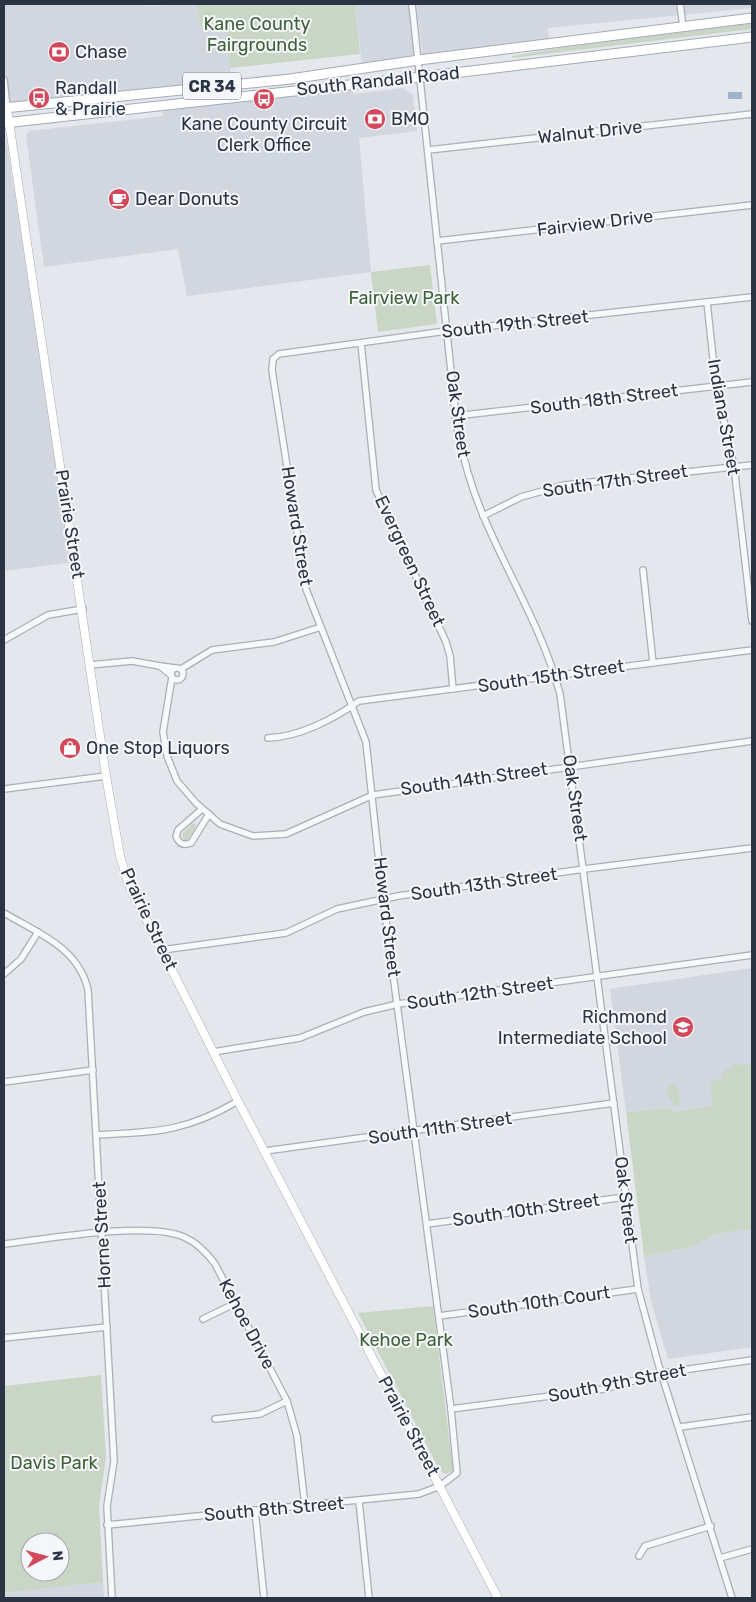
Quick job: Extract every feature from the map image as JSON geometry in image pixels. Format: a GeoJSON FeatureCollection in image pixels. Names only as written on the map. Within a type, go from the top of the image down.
{"type":"FeatureCollection","features":[{"type":"Feature","properties":{"kind":"main road","name":"CR 34"},"geometry":{"type":"LineString","coordinates":[[683,27],[752,18]]}},
{"type":"Feature","properties":{"kind":"main road","name":"South Randall Road"},"geometry":{"type":"LineString","coordinates":[[6,108],[290,79],[419,60],[683,27]]}},
{"type":"Feature","properties":{"kind":"main road","name":"South Randall Road"},"geometry":{"type":"LineString","coordinates":[[7,123],[421,77],[752,37]]}},
{"type":"Feature","properties":{"kind":"street","name":"Oak Street"},"geometry":{"type":"LineString","coordinates":[[412,4],[455,416],[464,464],[483,516],[536,627],[555,676],[562,707],[570,765],[638,1289],[732,1598]]}},
{"type":"Feature","properties":{"kind":"street"},"geometry":{"type":"LineString","coordinates":[[680,4],[683,27]]}},
{"type":"Feature","properties":{"kind":"street","name":"Prairie Street"},"geometry":{"type":"LineString","coordinates":[[4,80],[7,123],[83,609],[106,776],[126,875],[238,1101],[498,1598]]}},
{"type":"Feature","properties":{"kind":"street","name":"Walnut Drive"},"geometry":{"type":"LineString","coordinates":[[428,150],[752,114]]}},
{"type":"Feature","properties":{"kind":"street","name":"Fairview Drive"},"geometry":{"type":"LineString","coordinates":[[437,241],[752,205]]}},
{"type":"Feature","properties":{"kind":"street","name":"South 19th Street"},"geometry":{"type":"LineString","coordinates":[[279,354],[446,331],[752,297]]}},
{"type":"Feature","properties":{"kind":"street","name":"Indiana Street"},"geometry":{"type":"LineString","coordinates":[[707,302],[716,386],[734,466],[752,621]]}},
{"type":"Feature","properties":{"kind":"street","name":"Evergreen Street"},"geometry":{"type":"LineString","coordinates":[[361,343],[376,490],[446,642],[450,656],[453,689]]}},
{"type":"Feature","properties":{"kind":"street","name":"Howard Street"},"geometry":{"type":"LineString","coordinates":[[279,354],[273,359],[272,370],[306,589],[366,742],[384,899],[416,1131],[451,1409],[457,1473],[440,1486]]}},
{"type":"Feature","properties":{"kind":"street","name":"South 18th Street"},"geometry":{"type":"LineString","coordinates":[[455,416],[752,382]]}},
{"type":"Feature","properties":{"kind":"street","name":"South 17th Street"},"geometry":{"type":"LineString","coordinates":[[483,516],[521,497],[564,485],[752,465]]}},
{"type":"Feature","properties":{"kind":"street"},"geometry":{"type":"LineString","coordinates":[[643,570],[653,663]]}},
{"type":"Feature","properties":{"kind":"street"},"geometry":{"type":"LineString","coordinates":[[4,640],[48,615],[83,609]]}},
{"type":"Feature","properties":{"kind":"street"},"geometry":{"type":"LineString","coordinates":[[90,665],[132,661],[178,668],[220,648],[274,642],[321,627]]}},
{"type":"Feature","properties":{"kind":"street","name":"South 15th Street"},"geometry":{"type":"LineString","coordinates":[[268,738],[286,738],[359,701],[752,650]]}},
{"type":"Feature","properties":{"kind":"street","name":"South 14th Street"},"geometry":{"type":"LineString","coordinates":[[169,694],[196,659]]}},
{"type":"Feature","properties":{"kind":"street"},"geometry":{"type":"LineString","coordinates":[[160,666],[172,676],[182,678]]}},
{"type":"Feature","properties":{"kind":"street"},"geometry":{"type":"LineString","coordinates":[[178,668],[182,678]]}},
{"type":"Feature","properties":{"kind":"street","name":"South 14th Street"},"geometry":{"type":"LineString","coordinates":[[178,668],[172,676],[163,732],[167,756],[177,781],[202,809],[220,824],[234,831],[253,836],[274,836],[298,830],[373,795],[570,765],[752,741]]}},
{"type":"Feature","properties":{"kind":"street"},"geometry":{"type":"LineString","coordinates":[[4,789],[106,776]]}},
{"type":"Feature","properties":{"kind":"street"},"geometry":{"type":"LineString","coordinates":[[202,809],[178,830],[176,836],[178,842],[182,844],[191,843],[209,814]]}},
{"type":"Feature","properties":{"kind":"street","name":"South 13th Street"},"geometry":{"type":"LineString","coordinates":[[162,950],[286,933],[337,909],[384,899],[584,869],[752,848]]}},
{"type":"Feature","properties":{"kind":"street","name":"Horne Street"},"geometry":{"type":"LineString","coordinates":[[4,913],[67,951],[75,960],[86,980],[93,1070],[114,1461],[107,1506],[112,1598]]}},
{"type":"Feature","properties":{"kind":"street"},"geometry":{"type":"LineString","coordinates":[[4,974],[21,959],[38,932]]}},
{"type":"Feature","properties":{"kind":"street","name":"South 12th Street"},"geometry":{"type":"LineString","coordinates":[[213,1052],[300,1038],[364,1012],[398,1004],[752,955]]}},
{"type":"Feature","properties":{"kind":"street"},"geometry":{"type":"LineString","coordinates":[[4,1082],[93,1070]]}},
{"type":"Feature","properties":{"kind":"street"},"geometry":{"type":"LineString","coordinates":[[96,1135],[173,1130],[194,1124],[238,1101]]}},
{"type":"Feature","properties":{"kind":"street","name":"South 11th Street"},"geometry":{"type":"LineString","coordinates":[[265,1151],[614,1103]]}},
{"type":"Feature","properties":{"kind":"street","name":"South 10th Street"},"geometry":{"type":"LineString","coordinates":[[427,1224],[625,1196]]}},
{"type":"Feature","properties":{"kind":"street","name":"Kehoe Drive"},"geometry":{"type":"LineString","coordinates":[[101,1233],[157,1230],[184,1237],[206,1252],[236,1303],[287,1401],[297,1436],[305,1506]]}},
{"type":"Feature","properties":{"kind":"street"},"geometry":{"type":"LineString","coordinates":[[4,1244],[101,1233]]}},
{"type":"Feature","properties":{"kind":"street","name":"South 10th Court"},"geometry":{"type":"LineString","coordinates":[[439,1316],[638,1289]]}},
{"type":"Feature","properties":{"kind":"street"},"geometry":{"type":"LineString","coordinates":[[203,1320],[236,1303]]}},
{"type":"Feature","properties":{"kind":"street"},"geometry":{"type":"LineString","coordinates":[[4,1338],[107,1327]]}},
{"type":"Feature","properties":{"kind":"street","name":"South 9th Street"},"geometry":{"type":"LineString","coordinates":[[451,1409],[604,1388],[662,1373],[752,1360]]}},
{"type":"Feature","properties":{"kind":"street"},"geometry":{"type":"LineString","coordinates":[[216,1419],[260,1414],[287,1401]]}},
{"type":"Feature","properties":{"kind":"street"},"geometry":{"type":"LineString","coordinates":[[680,1427],[752,1417]]}},
{"type":"Feature","properties":{"kind":"street","name":"South 8th Street"},"geometry":{"type":"LineString","coordinates":[[107,1525],[419,1494],[440,1486]]}},
{"type":"Feature","properties":{"kind":"street"},"geometry":{"type":"LineString","coordinates":[[359,1501],[369,1598]]}},
{"type":"Feature","properties":{"kind":"street"},"geometry":{"type":"LineString","coordinates":[[255,1510],[264,1598]]}},
{"type":"Feature","properties":{"kind":"street"},"geometry":{"type":"LineString","coordinates":[[639,1556],[646,1546],[711,1526]]}},
{"type":"Feature","properties":{"kind":"street"},"geometry":{"type":"LineString","coordinates":[[720,1558],[752,1549]]}},
{"type":"Feature","properties":{"kind":"shaded area"},"geometry":{"type":"Polygon","coordinates":[[[4,4],[145,4],[145,6],[197,4],[200,24],[225,21],[232,83],[8,107],[4,67],[4,4]]]}},
{"type":"Feature","properties":{"kind":"shaded area"},"geometry":{"type":"Polygon","coordinates":[[[355,4],[410,4],[416,57],[362,65],[355,4]]]}},
{"type":"Feature","properties":{"kind":"shaded area"},"geometry":{"type":"Polygon","coordinates":[[[416,4],[752,4],[752,8],[548,28],[549,39],[423,55],[416,4]]]}},
{"type":"Feature","properties":{"kind":"shaded area"},"geometry":{"type":"Polygon","coordinates":[[[354,88],[354,94],[403,88],[413,95],[417,131],[359,138],[371,272],[187,296],[178,249],[44,267],[26,136],[29,131],[163,116],[163,109],[354,88]]]}},
{"type":"Feature","properties":{"kind":"shaded area"},"geometry":{"type":"Polygon","coordinates":[[[4,126],[73,562],[4,571],[4,126]]]}},
{"type":"Feature","properties":{"kind":"shaded area","name":"Richmond Intermediate School"},"geometry":{"type":"Polygon","coordinates":[[[752,968],[752,1066],[722,1079],[713,1106],[671,1112],[670,1108],[626,1112],[610,989],[752,968]]]}},
{"type":"Feature","properties":{"kind":"shaded area"},"geometry":{"type":"Polygon","coordinates":[[[752,1229],[752,1347],[668,1359],[651,1301],[644,1256],[692,1247],[715,1234],[752,1229]]]}},
{"type":"Feature","properties":{"kind":"shaded area"},"geometry":{"type":"Polygon","coordinates":[[[103,1582],[104,1598],[4,1598],[4,1593],[103,1582]]]}},
{"type":"Feature","properties":{"kind":"green space","name":"Kane County Fairgrounds"},"geometry":{"type":"Polygon","coordinates":[[[197,4],[355,4],[360,54],[230,68],[225,22],[200,24],[197,4]]]}},
{"type":"Feature","properties":{"kind":"green space"},"geometry":{"type":"Polygon","coordinates":[[[752,22],[752,29],[512,58],[512,56],[558,48],[752,22]]]}},
{"type":"Feature","properties":{"kind":"green space","name":"Fairview Park"},"geometry":{"type":"Polygon","coordinates":[[[430,265],[437,324],[378,332],[371,272],[430,265]]]}},
{"type":"Feature","properties":{"kind":"green space"},"geometry":{"type":"Polygon","coordinates":[[[195,823],[196,826],[188,840],[184,841],[182,834],[195,823]]]}},
{"type":"Feature","properties":{"kind":"green space"},"geometry":{"type":"Polygon","coordinates":[[[752,1064],[752,1229],[715,1234],[692,1247],[644,1256],[626,1112],[670,1108],[672,1112],[713,1106],[710,1081],[722,1079],[722,1073],[734,1065],[752,1064]]]}},
{"type":"Feature","properties":{"kind":"green space"},"geometry":{"type":"Polygon","coordinates":[[[670,1085],[675,1085],[678,1088],[680,1105],[674,1105],[666,1093],[670,1085]]]}},
{"type":"Feature","properties":{"kind":"green space","name":"Kehoe Park"},"geometry":{"type":"Polygon","coordinates":[[[433,1306],[453,1470],[447,1474],[443,1473],[437,1465],[358,1313],[433,1306]]]}},
{"type":"Feature","properties":{"kind":"green space","name":"Davis Park"},"geometry":{"type":"Polygon","coordinates":[[[101,1375],[106,1457],[99,1506],[103,1582],[4,1593],[4,1386],[101,1375]]]}},
{"type":"Feature","properties":{"kind":"water"},"geometry":{"type":"Polygon","coordinates":[[[728,92],[742,92],[742,99],[728,99],[728,92]]]}},
{"type":"Feature","properties":{"kind":"place","name":"Chase"},"geometry":{"type":"Point","coordinates":[59,52]}},
{"type":"Feature","properties":{"kind":"place","name":"Randall & Prairie"},"geometry":{"type":"Point","coordinates":[39,98]}},
{"type":"Feature","properties":{"kind":"place","name":"Kane County Circuit Clerk Office"},"geometry":{"type":"Point","coordinates":[264,99]}},
{"type":"Feature","properties":{"kind":"place","name":"BMO"},"geometry":{"type":"Point","coordinates":[375,119]}},
{"type":"Feature","properties":{"kind":"place","name":"Dear Donuts"},"geometry":{"type":"Point","coordinates":[119,199]}},
{"type":"Feature","properties":{"kind":"place","name":"One Stop Liquors"},"geometry":{"type":"Point","coordinates":[70,748]}},
{"type":"Feature","properties":{"kind":"place","name":"Richmond Intermediate School"},"geometry":{"type":"Point","coordinates":[683,1027]}}]}
